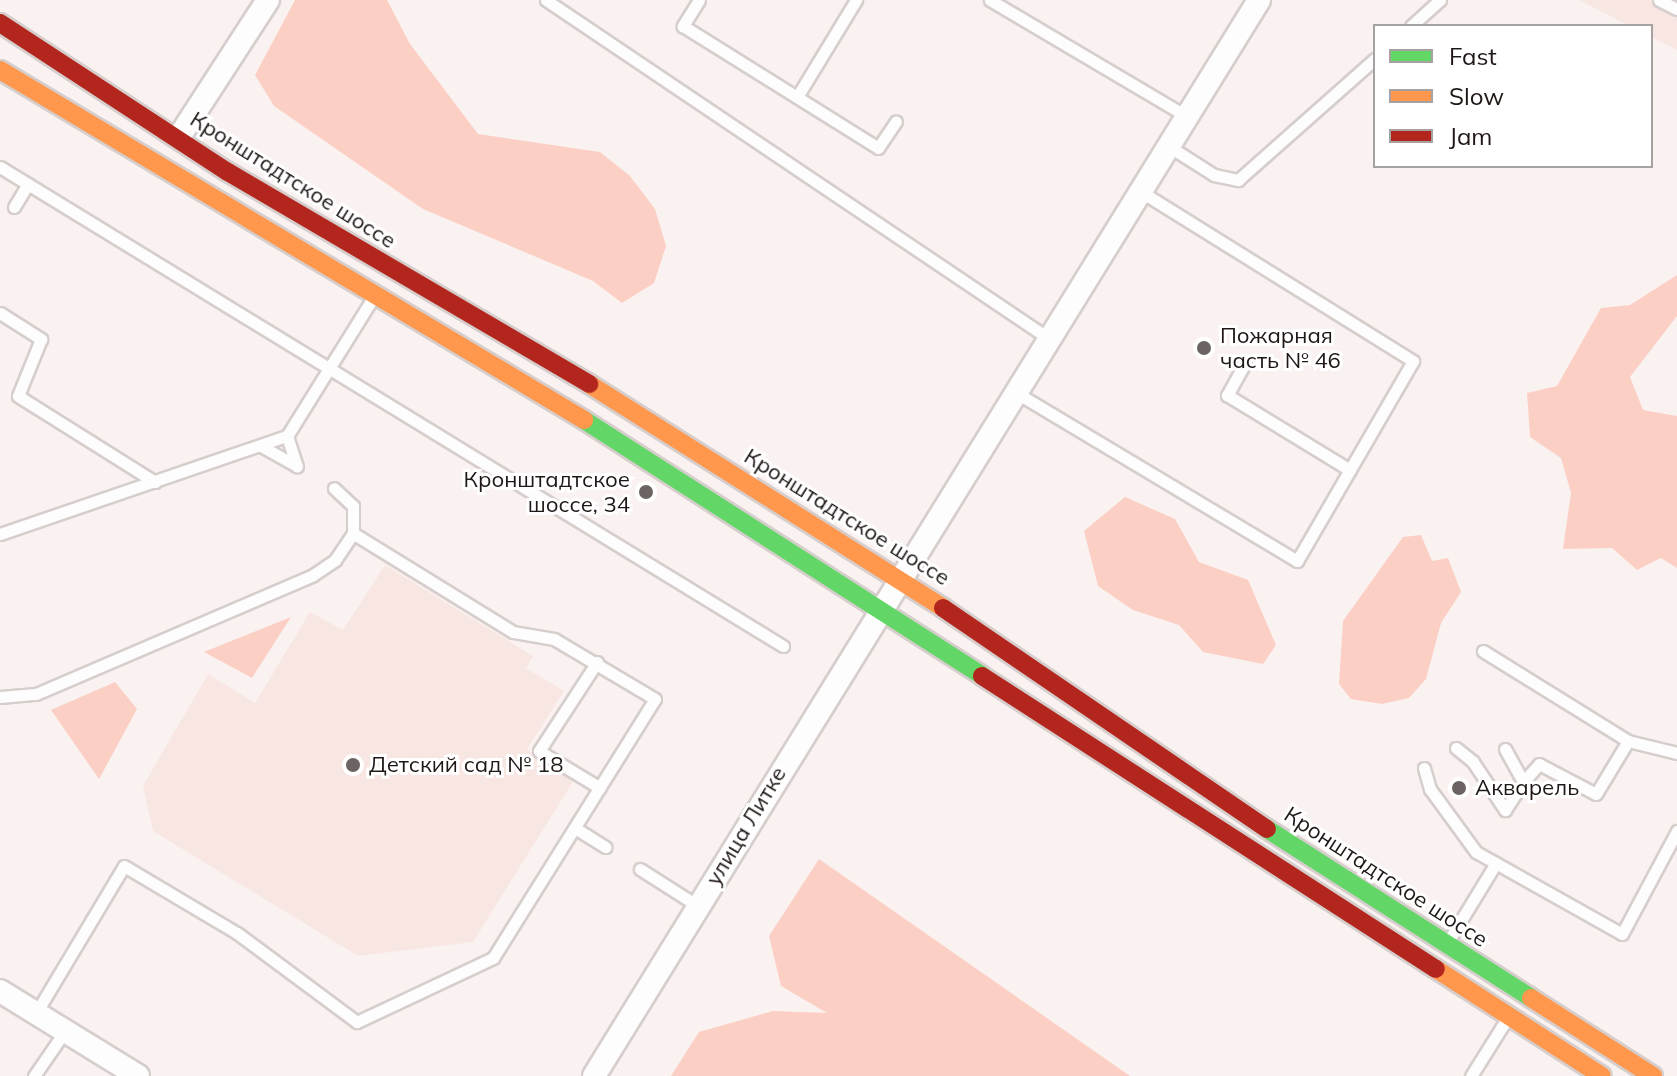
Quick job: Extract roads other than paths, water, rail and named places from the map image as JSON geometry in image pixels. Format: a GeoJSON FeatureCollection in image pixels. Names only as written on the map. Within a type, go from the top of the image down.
{"type":"FeatureCollection","features":[{"type":"Feature","properties":{"kind":"main road","name":"Кронштадтское шоссе"},"geometry":{"type":"LineString","coordinates":[[0,23],[322,230],[545,357],[900,577],[1269,830],[1653,1076]]}},
{"type":"Feature","properties":{"kind":"main road"},"geometry":{"type":"LineString","coordinates":[[0,70],[376,292],[660,467],[878,612],[1602,1076]]}},
{"type":"Feature","properties":{"kind":"street"},"geometry":{"type":"LineString","coordinates":[[179,137],[268,0]]}},
{"type":"Feature","properties":{"kind":"street","name":"улица Литке"},"geometry":{"type":"LineString","coordinates":[[594,1076],[1259,0]]}},
{"type":"Feature","properties":{"kind":"street"},"geometry":{"type":"LineString","coordinates":[[0,991],[138,1076]]}},
{"type":"Feature","properties":{"kind":"street"},"geometry":{"type":"LineString","coordinates":[[1555,1046],[1576,1076]]}},
{"type":"Feature","properties":{"kind":"lane"},"geometry":{"type":"LineString","coordinates":[[546,0],[1048,338]]}},
{"type":"Feature","properties":{"kind":"lane"},"geometry":{"type":"LineString","coordinates":[[699,0],[683,26],[878,148],[896,121]]}},
{"type":"Feature","properties":{"kind":"lane"},"geometry":{"type":"LineString","coordinates":[[797,97],[856,0]]}},
{"type":"Feature","properties":{"kind":"lane"},"geometry":{"type":"LineString","coordinates":[[990,0],[1188,117]]}},
{"type":"Feature","properties":{"kind":"lane"},"geometry":{"type":"LineString","coordinates":[[1413,24],[1440,0]]}},
{"type":"Feature","properties":{"kind":"lane"},"geometry":{"type":"LineString","coordinates":[[1659,0],[1677,9]]}},
{"type":"Feature","properties":{"kind":"lane"},"geometry":{"type":"LineString","coordinates":[[1170,147],[1214,175],[1238,180],[1373,61]]}},
{"type":"Feature","properties":{"kind":"lane"},"geometry":{"type":"LineString","coordinates":[[0,167],[783,646]]}},
{"type":"Feature","properties":{"kind":"lane"},"geometry":{"type":"LineString","coordinates":[[14,207],[28,184]]}},
{"type":"Feature","properties":{"kind":"lane"},"geometry":{"type":"LineString","coordinates":[[1014,392],[1297,561],[1413,361],[1141,192]]}},
{"type":"Feature","properties":{"kind":"lane"},"geometry":{"type":"LineString","coordinates":[[0,534],[287,436],[376,292]]}},
{"type":"Feature","properties":{"kind":"lane"},"geometry":{"type":"LineString","coordinates":[[0,313],[41,339],[18,396],[155,482]]}},
{"type":"Feature","properties":{"kind":"lane"},"geometry":{"type":"LineString","coordinates":[[1245,363],[1227,395],[1350,470]]}},
{"type":"Feature","properties":{"kind":"lane"},"geometry":{"type":"LineString","coordinates":[[261,446],[297,466],[287,436]]}},
{"type":"Feature","properties":{"kind":"lane"},"geometry":{"type":"LineString","coordinates":[[0,697],[36,694],[313,575],[335,560],[353,533],[353,506],[334,488]]}},
{"type":"Feature","properties":{"kind":"lane"},"geometry":{"type":"LineString","coordinates":[[36,1013],[124,866],[237,933],[357,1022],[493,958],[655,699],[554,639],[513,632],[353,533]]}},
{"type":"Feature","properties":{"kind":"lane"},"geometry":{"type":"LineString","coordinates":[[1483,651],[1628,741],[1677,753]]}},
{"type":"Feature","properties":{"kind":"lane"},"geometry":{"type":"LineString","coordinates":[[597,662],[539,751],[600,788]]}},
{"type":"Feature","properties":{"kind":"lane"},"geometry":{"type":"LineString","coordinates":[[1456,748],[1473,762],[1505,810],[1539,764],[1596,794],[1628,741]]}},
{"type":"Feature","properties":{"kind":"lane"},"geometry":{"type":"LineString","coordinates":[[1505,749],[1523,782]]}},
{"type":"Feature","properties":{"kind":"lane"},"geometry":{"type":"LineString","coordinates":[[1424,768],[1430,789],[1476,852],[1622,934],[1677,831]]}},
{"type":"Feature","properties":{"kind":"lane"},"geometry":{"type":"LineString","coordinates":[[575,828],[605,847]]}},
{"type":"Feature","properties":{"kind":"lane"},"geometry":{"type":"LineString","coordinates":[[1446,944],[1496,863]]}},
{"type":"Feature","properties":{"kind":"lane"},"geometry":{"type":"LineString","coordinates":[[640,869],[698,906]]}},
{"type":"Feature","properties":{"kind":"lane"},"geometry":{"type":"LineString","coordinates":[[1471,1076],[1508,1016]]}},
{"type":"Feature","properties":{"kind":"lane"},"geometry":{"type":"LineString","coordinates":[[34,1076],[65,1031]]}},
{"type":"Feature","properties":{"kind":"place","name":"Пожарная часть № 46"},"geometry":{"type":"Point","coordinates":[1204,348]}},
{"type":"Feature","properties":{"kind":"place","name":"Кронштадтское шоссе, 34"},"geometry":{"type":"Point","coordinates":[646,492]}},
{"type":"Feature","properties":{"kind":"place","name":"Детский сад № 18"},"geometry":{"type":"Point","coordinates":[353,765]}},
{"type":"Feature","properties":{"kind":"place","name":"Акварель"},"geometry":{"type":"Point","coordinates":[1459,788]}}]}
